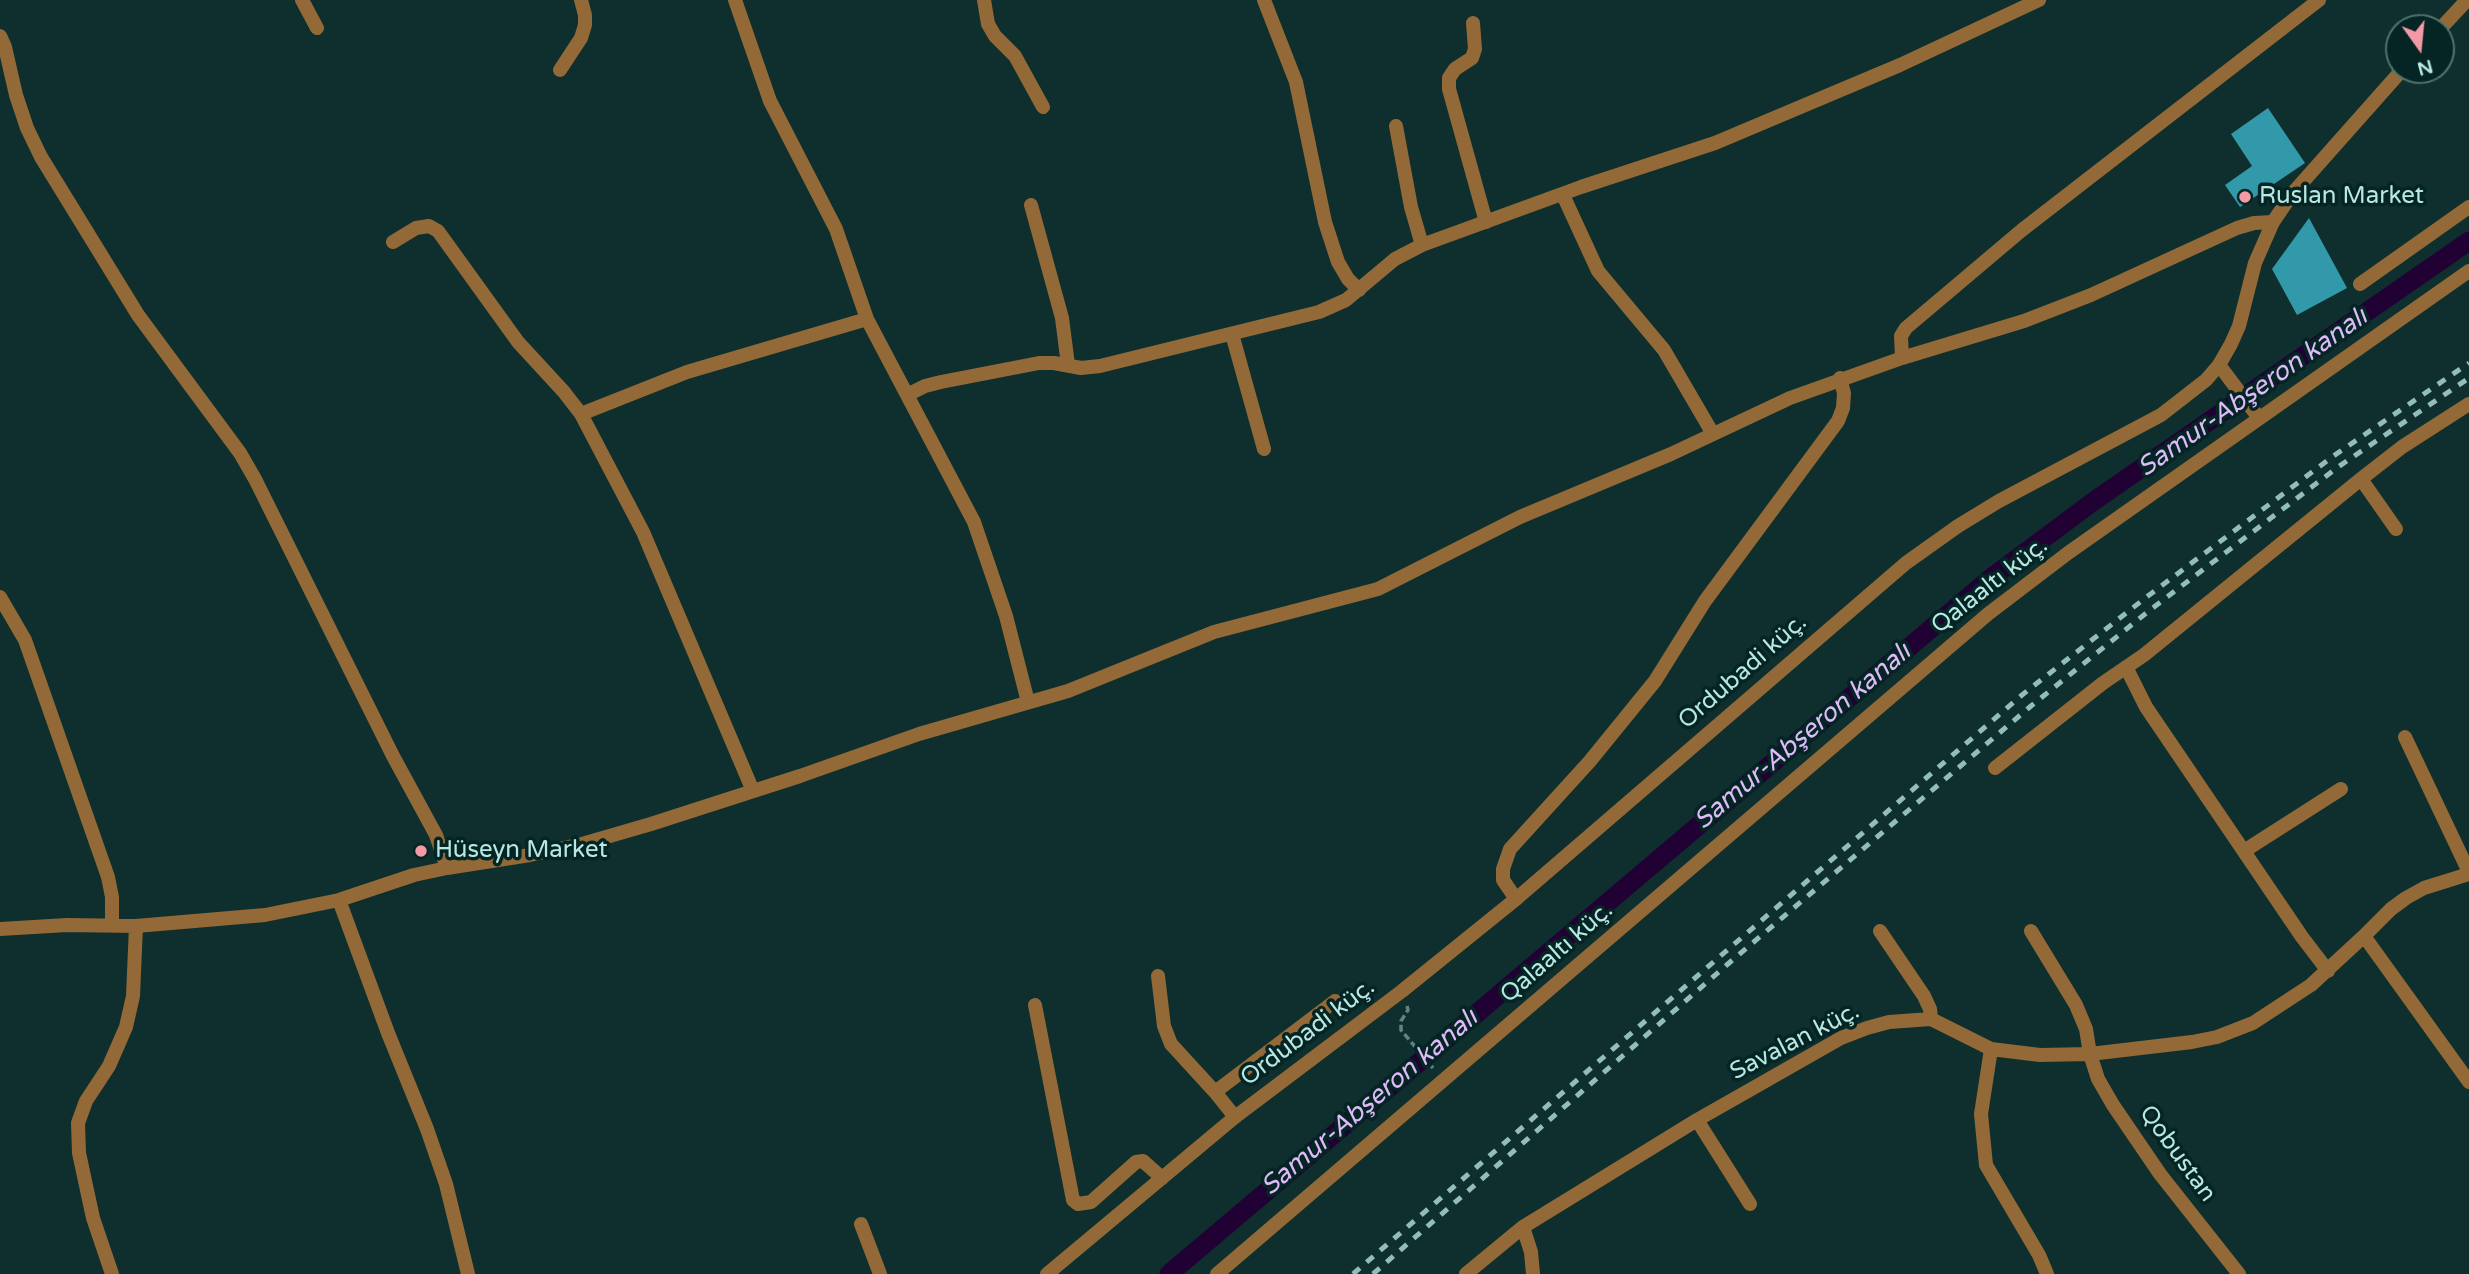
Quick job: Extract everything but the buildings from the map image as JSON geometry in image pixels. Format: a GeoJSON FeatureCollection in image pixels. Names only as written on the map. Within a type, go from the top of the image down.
{"type":"FeatureCollection","features":[{"type":"Feature","properties":{"kind":"street"},"geometry":{"type":"LineString","coordinates":[[302,0],[317,28]]}},
{"type":"Feature","properties":{"kind":"street"},"geometry":{"type":"LineString","coordinates":[[559,71],[581,38],[585,15],[581,0]]}},
{"type":"Feature","properties":{"kind":"street"},"geometry":{"type":"LineString","coordinates":[[735,0],[770,101],[836,229],[867,320],[909,394],[974,522],[1006,616],[1028,702]]}},
{"type":"Feature","properties":{"kind":"street"},"geometry":{"type":"LineString","coordinates":[[984,0],[988,23],[995,36],[1015,56],[1043,107]]}},
{"type":"Feature","properties":{"kind":"street"},"geometry":{"type":"LineString","coordinates":[[1264,0],[1296,82],[1325,222],[1338,262],[1348,279],[1359,290]]}},
{"type":"Feature","properties":{"kind":"street"},"geometry":{"type":"LineString","coordinates":[[909,394],[940,382],[1039,363],[1081,368],[1100,366],[1319,312],[1346,300],[1395,259],[1422,245],[1715,143],[1900,65],[2039,0]]}},
{"type":"Feature","properties":{"kind":"street"},"geometry":{"type":"LineString","coordinates":[[1902,358],[1901,337],[1906,327],[2022,230],[2319,0]]}},
{"type":"Feature","properties":{"kind":"street"},"geometry":{"type":"LineString","coordinates":[[2454,14],[2467,0]]}},
{"type":"Feature","properties":{"kind":"street"},"geometry":{"type":"LineString","coordinates":[[1473,23],[1475,50],[1472,58],[1455,69],[1449,78],[1449,89],[1486,222]]}},
{"type":"Feature","properties":{"kind":"street"},"geometry":{"type":"LineString","coordinates":[[0,36],[27,128],[41,157],[138,314],[240,453],[255,479],[393,756],[436,835],[447,868]]}},
{"type":"Feature","properties":{"kind":"street","name":"Ordubadi küç."},"geometry":{"type":"LineString","coordinates":[[1047,1274],[1235,1117],[1402,991],[1516,899],[1906,563],[1999,500],[2161,415],[2187,397],[2219,365],[2239,326],[2252,271],[2273,222],[2292,194],[2390,84]]}},
{"type":"Feature","properties":{"kind":"street"},"geometry":{"type":"LineString","coordinates":[[1396,126],[1410,207],[1422,245]]}},
{"type":"Feature","properties":{"kind":"street"},"geometry":{"type":"LineString","coordinates":[[1563,195],[1598,271],[1664,350],[1713,434]]}},
{"type":"Feature","properties":{"kind":"street"},"geometry":{"type":"LineString","coordinates":[[1031,205],[1062,318],[1068,365]]}},
{"type":"Feature","properties":{"kind":"street"},"geometry":{"type":"LineString","coordinates":[[2360,284],[2469,207]]}},
{"type":"Feature","properties":{"kind":"street"},"geometry":{"type":"LineString","coordinates":[[0,929],[136,926],[265,915],[339,900],[414,875],[582,844],[753,791],[919,734],[1102,679],[1214,632],[1378,589],[1520,517],[1671,454],[1753,414],[1840,378],[2024,321],[2091,295],[2237,228],[2254,223],[2273,222]]}},
{"type":"Feature","properties":{"kind":"street"},"geometry":{"type":"LineString","coordinates":[[393,242],[416,228],[429,226],[438,231],[518,342],[581,414],[643,532],[753,791]]}},
{"type":"Feature","properties":{"kind":"street","name":"Qalaaltı küç."},"geometry":{"type":"LineString","coordinates":[[1217,1274],[1988,614],[2068,553],[2469,271]]}},
{"type":"Feature","properties":{"kind":"street"},"geometry":{"type":"LineString","coordinates":[[581,414],[687,372],[867,320]]}},
{"type":"Feature","properties":{"kind":"street"},"geometry":{"type":"LineString","coordinates":[[1232,334],[1264,449]]}},
{"type":"Feature","properties":{"kind":"street"},"geometry":{"type":"LineString","coordinates":[[2219,365],[2259,418]]}},
{"type":"Feature","properties":{"kind":"street"},"geometry":{"type":"LineString","coordinates":[[1516,899],[1503,880],[1503,869],[1510,849],[1590,761],[1655,681],[1705,601],[1838,421],[1844,393],[1840,378]]}},
{"type":"Feature","properties":{"kind":"street"},"geometry":{"type":"LineString","coordinates":[[1995,768],[2402,447],[2469,404]]}},
{"type":"Feature","properties":{"kind":"street"},"geometry":{"type":"LineString","coordinates":[[2361,479],[2396,529]]}},
{"type":"Feature","properties":{"kind":"street"},"geometry":{"type":"LineString","coordinates":[[0,597],[25,640],[108,877],[112,897],[112,925]]}},
{"type":"Feature","properties":{"kind":"street"},"geometry":{"type":"LineString","coordinates":[[2126,667],[2146,707],[2302,937],[2328,971]]}},
{"type":"Feature","properties":{"kind":"street"},"geometry":{"type":"LineString","coordinates":[[1880,931],[1924,996],[1931,1019],[1991,1049],[2040,1055],[2090,1054],[2192,1042],[2233,1031],[2253,1023],[2311,985],[2406,898],[2424,888],[2469,873],[2405,737]]}},
{"type":"Feature","properties":{"kind":"street"},"geometry":{"type":"LineString","coordinates":[[2244,851],[2341,789]]}},
{"type":"Feature","properties":{"kind":"street"},"geometry":{"type":"LineString","coordinates":[[339,900],[446,1184],[468,1274]]}},
{"type":"Feature","properties":{"kind":"street"},"geometry":{"type":"LineString","coordinates":[[112,1274],[93,1218],[79,1153],[78,1123],[86,1101],[108,1066],[126,1027],[133,996],[136,926]]}},
{"type":"Feature","properties":{"kind":"street","name":"Qobustan"},"geometry":{"type":"LineString","coordinates":[[2031,931],[2076,1005],[2087,1029],[2090,1054],[2098,1079],[2113,1105],[2160,1174],[2239,1274]]}},
{"type":"Feature","properties":{"kind":"street"},"geometry":{"type":"LineString","coordinates":[[2364,936],[2469,1082]]}},
{"type":"Feature","properties":{"kind":"street"},"geometry":{"type":"LineString","coordinates":[[1158,976],[1164,1026],[1171,1044],[1235,1117]]}},
{"type":"Feature","properties":{"kind":"street"},"geometry":{"type":"LineString","coordinates":[[1215,1092],[1335,1001]]}},
{"type":"Feature","properties":{"kind":"street"},"geometry":{"type":"LineString","coordinates":[[1035,1005],[1073,1200],[1078,1205],[1091,1202],[1136,1162],[1143,1161],[1162,1178]]}},
{"type":"Feature","properties":{"kind":"street","name":"Savalan küç."},"geometry":{"type":"LineString","coordinates":[[1466,1274],[1523,1227],[1697,1120],[1841,1038],[1889,1022],[1931,1019]]}},
{"type":"Feature","properties":{"kind":"street"},"geometry":{"type":"LineString","coordinates":[[1991,1049],[1981,1114],[1986,1166],[2039,1255],[2047,1274]]}},
{"type":"Feature","properties":{"kind":"street"},"geometry":{"type":"LineString","coordinates":[[1697,1120],[1750,1204]]}},
{"type":"Feature","properties":{"kind":"street"},"geometry":{"type":"LineString","coordinates":[[861,1224],[880,1274]]}},
{"type":"Feature","properties":{"kind":"street"},"geometry":{"type":"LineString","coordinates":[[1523,1227],[1531,1252],[1533,1274]]}},
{"type":"Feature","properties":{"kind":"path"},"geometry":{"type":"LineString","coordinates":[[1402,991],[1408,1010],[1399,1026],[1409,1042],[1443,1079]]}},
{"type":"Feature","properties":{"kind":"waterway","name":"Samur-Abşeron kanalı"},"geometry":{"type":"LineString","coordinates":[[1169,1274],[1992,577],[2094,501],[2469,241]]}},
{"type":"Feature","properties":{"kind":"railway"},"geometry":{"type":"LineString","coordinates":[[1353,1274],[2022,695],[2332,457],[2469,363]]}},
{"type":"Feature","properties":{"kind":"railway"},"geometry":{"type":"LineString","coordinates":[[1373,1274],[1729,963],[2031,706],[2150,610],[2338,467],[2469,378]]}},
{"type":"Feature","properties":{"kind":"place","name":"Ruslan Market"},"geometry":{"type":"Point","coordinates":[2245,197]}},
{"type":"Feature","properties":{"kind":"place","name":"Hüseyn Market"},"geometry":{"type":"Point","coordinates":[421,851]}}]}
